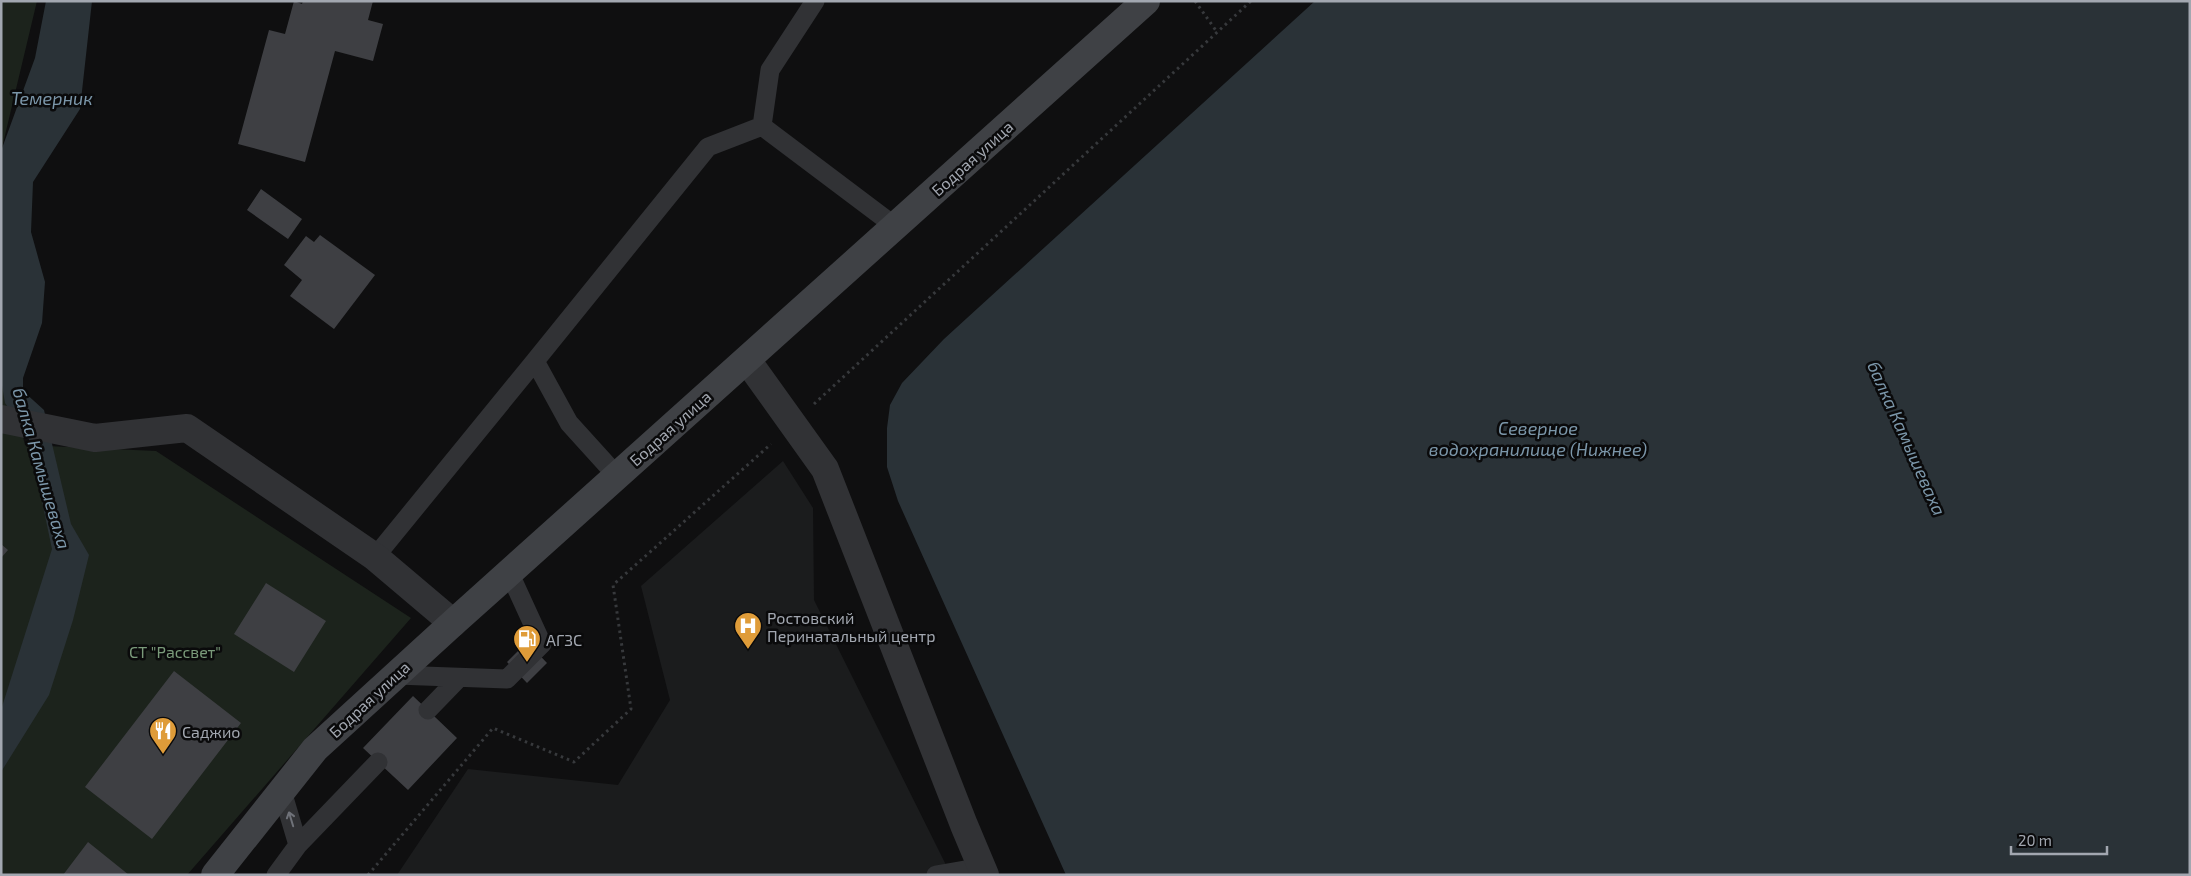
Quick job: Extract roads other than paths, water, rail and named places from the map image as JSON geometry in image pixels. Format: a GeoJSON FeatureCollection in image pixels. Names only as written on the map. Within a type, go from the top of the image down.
{"type":"FeatureCollection","features":[{"type":"Feature","properties":{"kind":"main road","name":"Бодрая улица"},"geometry":{"type":"LineString","coordinates":[[215,875],[316,749],[509,572],[1146,1]]}},
{"type":"Feature","properties":{"kind":"street"},"geometry":{"type":"LineString","coordinates":[[747,360],[825,469],[964,825],[984,871]]}},
{"type":"Feature","properties":{"kind":"street"},"geometry":{"type":"LineString","coordinates":[[1,419],[95,438],[187,428],[375,557],[453,623]]}},
{"type":"Feature","properties":{"kind":"lane"},"geometry":{"type":"LineString","coordinates":[[762,126],[770,70],[815,1]]}},
{"type":"Feature","properties":{"kind":"lane"},"geometry":{"type":"LineString","coordinates":[[762,126],[896,227]]}},
{"type":"Feature","properties":{"kind":"lane"},"geometry":{"type":"LineString","coordinates":[[375,557],[708,147],[762,126]]}},
{"type":"Feature","properties":{"kind":"lane"},"geometry":{"type":"LineString","coordinates":[[535,361],[569,423],[617,476]]}},
{"type":"Feature","properties":{"kind":"lane"},"geometry":{"type":"LineString","coordinates":[[396,675],[507,679],[542,644],[509,572]]}},
{"type":"Feature","properties":{"kind":"lane"},"geometry":{"type":"LineString","coordinates":[[428,710],[459,678]]}},
{"type":"Feature","properties":{"kind":"lane"},"geometry":{"type":"LineString","coordinates":[[276,875],[298,845],[378,762]]}},
{"type":"Feature","properties":{"kind":"lane"},"geometry":{"type":"LineString","coordinates":[[282,791],[298,845]]}},
{"type":"Feature","properties":{"kind":"lane"},"geometry":{"type":"LineString","coordinates":[[936,875],[984,871]]}},
{"type":"Feature","properties":{"kind":"water"},"geometry":{"type":"Polygon","coordinates":[[[46,1],[92,1],[80,109],[33,182],[31,232],[45,282],[42,323],[23,378],[23,391],[44,410],[71,524],[89,555],[73,620],[49,695],[1,772],[1,710],[52,549],[28,435],[5,403],[1,380],[1,151],[35,58],[46,1]]]}},
{"type":"Feature","properties":{"kind":"water","name":"Северное водохранилище (Нижнее)"},"geometry":{"type":"Polygon","coordinates":[[[1315,1],[2190,1],[2190,875],[1066,875],[898,501],[887,467],[887,428],[890,405],[902,383],[944,339],[1315,1]]]}},
{"type":"Feature","properties":{"kind":"place","name":"Ростовский Перинатальный центр"},"geometry":{"type":"Point","coordinates":[748,650]}},
{"type":"Feature","properties":{"kind":"place","name":"АГЗС"},"geometry":{"type":"Point","coordinates":[527,663]}},
{"type":"Feature","properties":{"kind":"place","name":"Саджио"},"geometry":{"type":"Point","coordinates":[163,755]}},
{"type":"Feature","properties":{"kind":"water label","name":"Темерник"},"geometry":{"type":"Point","coordinates":[52,98]}},
{"type":"Feature","properties":{"kind":"water label","name":"балка Камышеваха"},"geometry":{"type":"Point","coordinates":[1907,438]}},
{"type":"Feature","properties":{"kind":"water label","name":"балка Камышеваха"},"geometry":{"type":"Point","coordinates":[42,468]}},
{"type":"Feature","properties":{"kind":"park label","name":"СТ \"Рассвет\""},"geometry":{"type":"Point","coordinates":[175,651]}}]}
